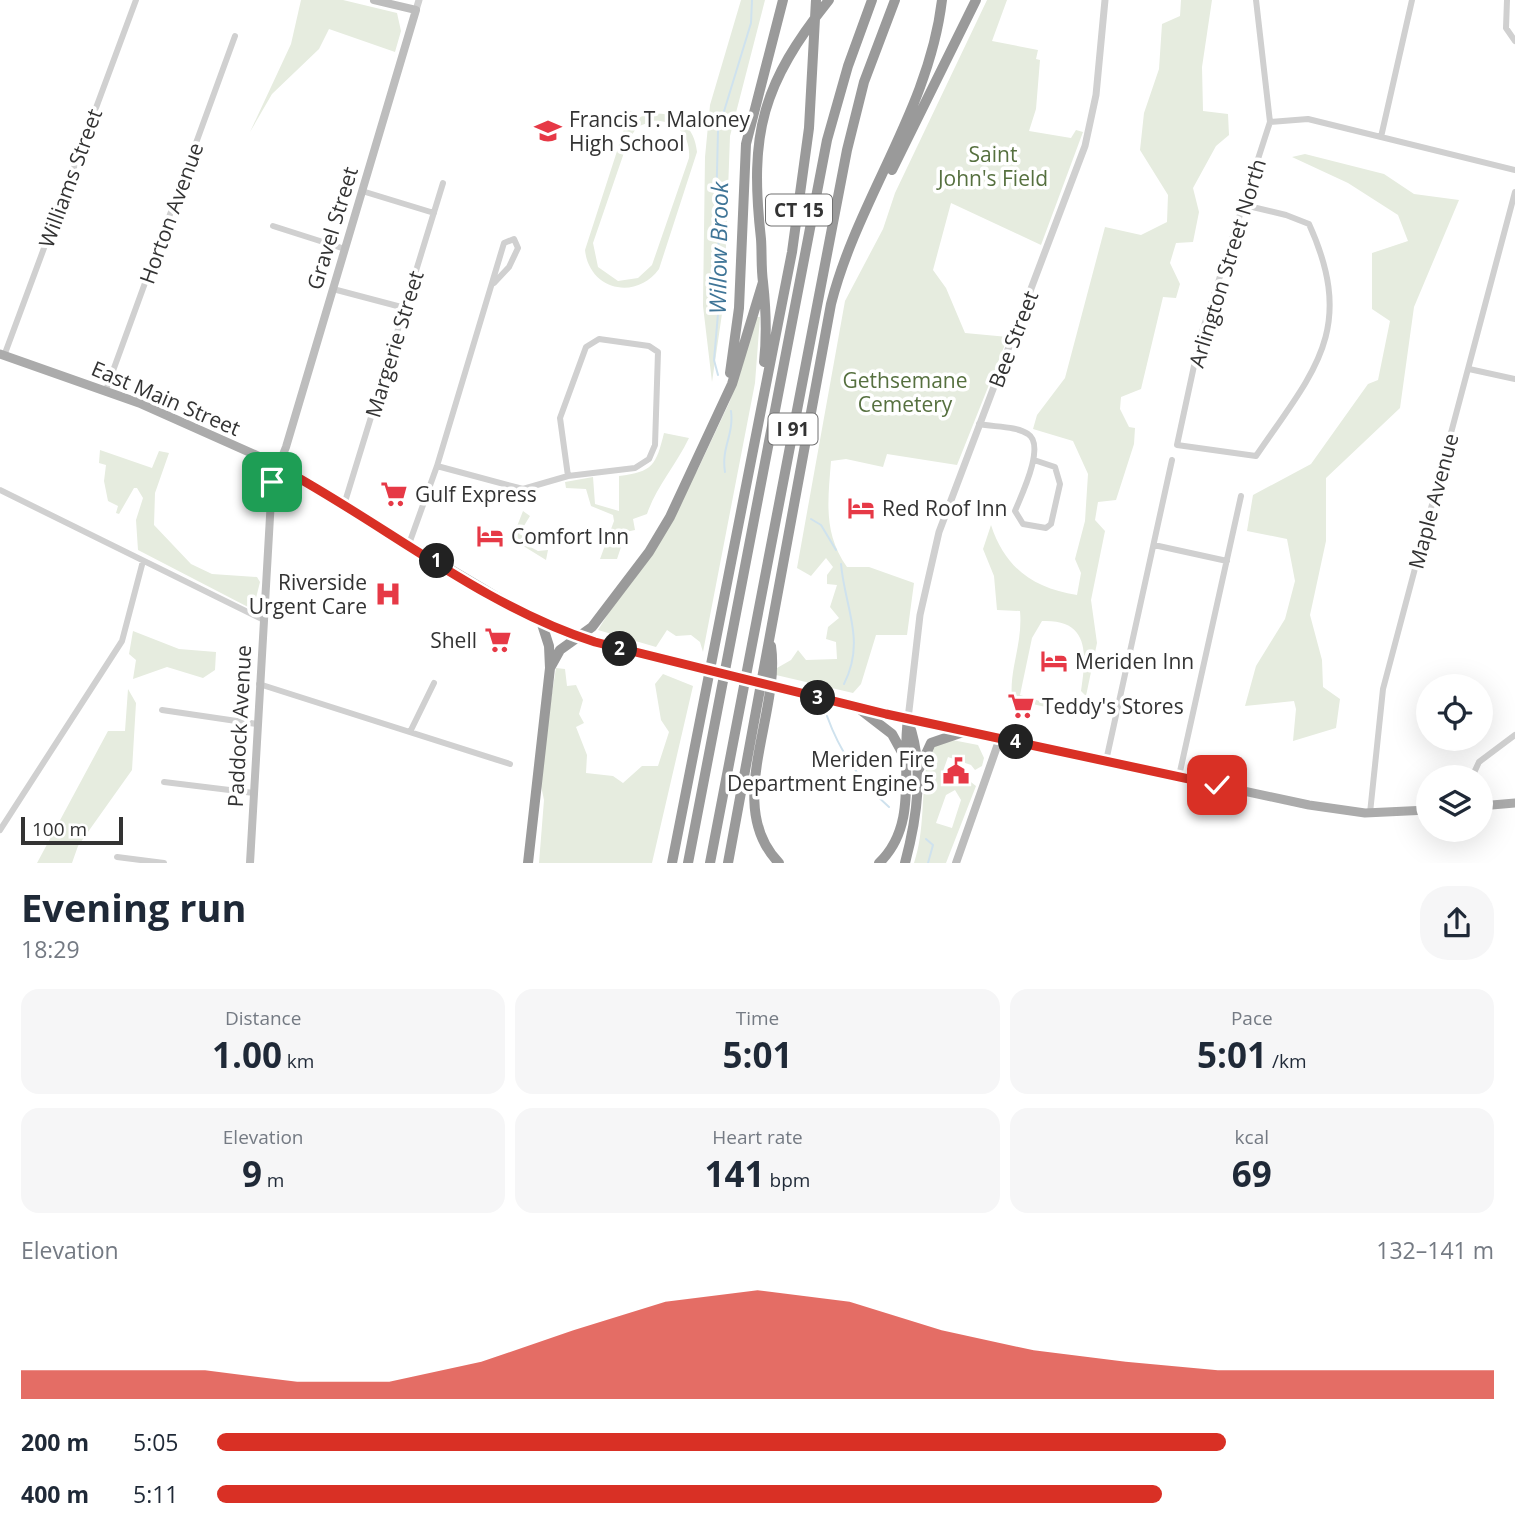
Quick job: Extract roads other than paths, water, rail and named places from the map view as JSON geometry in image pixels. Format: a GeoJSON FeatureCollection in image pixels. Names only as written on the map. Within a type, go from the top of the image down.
{"type":"FeatureCollection","features":[{"type":"Feature","properties":{"kind":"highway"},"geometry":{"type":"LineString","coordinates":[[727,391],[738,320],[746,144],[783,0]]}},
{"type":"Feature","properties":{"kind":"highway","name":"CT 15"},"geometry":{"type":"LineString","coordinates":[[672,863],[801,193],[813,78],[816,0]]}},
{"type":"Feature","properties":{"kind":"highway"},"geometry":{"type":"LineString","coordinates":[[759,417],[767,334],[755,179],[757,146],[772,88],[797,43],[829,0]]}},
{"type":"Feature","properties":{"kind":"highway","name":"I 91"},"geometry":{"type":"LineString","coordinates":[[688,863],[827,140],[848,66],[872,0]]}},
{"type":"Feature","properties":{"kind":"highway","name":"I 91"},"geometry":{"type":"LineString","coordinates":[[710,863],[847,150],[864,82],[895,0]]}},
{"type":"Feature","properties":{"kind":"highway","name":"CT 15"},"geometry":{"type":"LineString","coordinates":[[728,863],[831,304],[856,229],[920,92],[934,47],[942,0]]}},
{"type":"Feature","properties":{"kind":"highway"},"geometry":{"type":"LineString","coordinates":[[856,229],[874,204],[976,0]]}},
{"type":"Feature","properties":{"kind":"highway"},"geometry":{"type":"LineString","coordinates":[[550,668],[560,650],[592,627],[661,532],[739,364],[763,282]]}},
{"type":"Feature","properties":{"kind":"highway"},"geometry":{"type":"LineString","coordinates":[[528,863],[550,668],[550,646],[541,621]]}},
{"type":"Feature","properties":{"kind":"highway"},"geometry":{"type":"LineString","coordinates":[[769,637],[772,660],[755,811],[763,842],[779,863]]}},
{"type":"Feature","properties":{"kind":"highway"},"geometry":{"type":"LineString","coordinates":[[857,707],[892,734],[906,763]]}},
{"type":"Feature","properties":{"kind":"highway"},"geometry":{"type":"LineString","coordinates":[[879,863],[892,848],[902,827],[908,719]]}},
{"type":"Feature","properties":{"kind":"highway"},"geometry":{"type":"LineString","coordinates":[[905,863],[915,814],[917,779],[914,735],[908,719]]}},
{"type":"Feature","properties":{"kind":"highway"},"geometry":{"type":"LineString","coordinates":[[917,779],[924,754],[931,743],[966,731]]}},
{"type":"Feature","properties":{"kind":"main road"},"geometry":{"type":"LineString","coordinates":[[374,0],[416,10]]}},
{"type":"Feature","properties":{"kind":"main road","name":"Gravel Street"},"geometry":{"type":"LineString","coordinates":[[277,466],[416,10]]}},
{"type":"Feature","properties":{"kind":"main road","name":"East Main Street"},"geometry":{"type":"LineString","coordinates":[[2,355],[106,390],[193,425],[277,466],[541,621],[580,638],[690,668],[908,719],[1323,808],[1370,813],[1416,811]]}},
{"type":"Feature","properties":{"kind":"main road","name":"Paddock Avenue"},"geometry":{"type":"LineString","coordinates":[[250,863],[262,619],[272,482],[277,466]]}},
{"type":"Feature","properties":{"kind":"main road"},"geometry":{"type":"LineString","coordinates":[[956,863],[1000,738]]}},
{"type":"Feature","properties":{"kind":"main road"},"geometry":{"type":"LineString","coordinates":[[1493,805],[1515,803]]}},
{"type":"Feature","properties":{"kind":"street","name":"Williams Street"},"geometry":{"type":"LineString","coordinates":[[2,355],[136,0]]}},
{"type":"Feature","properties":{"kind":"street","name":"Gravel Street"},"geometry":{"type":"LineString","coordinates":[[416,10],[419,0]]}},
{"type":"Feature","properties":{"kind":"street","name":"Bee Street"},"geometry":{"type":"LineString","coordinates":[[908,719],[909,690],[931,559],[979,424],[1086,146],[1096,95],[1105,0]]}},
{"type":"Feature","properties":{"kind":"street"},"geometry":{"type":"LineString","coordinates":[[1256,0],[1270,122],[1308,119],[1515,170]]}},
{"type":"Feature","properties":{"kind":"street"},"geometry":{"type":"LineString","coordinates":[[1381,137],[1412,0]]}},
{"type":"Feature","properties":{"kind":"street"},"geometry":{"type":"LineString","coordinates":[[1507,0],[1506,28],[1515,41]]}},
{"type":"Feature","properties":{"kind":"street","name":"Horton Avenue"},"geometry":{"type":"LineString","coordinates":[[106,390],[235,36]]}},
{"type":"Feature","properties":{"kind":"street","name":"Arlington Street North"},"geometry":{"type":"LineString","coordinates":[[1244,205],[1286,215],[1309,225],[1329,279],[1326,341],[1317,368],[1256,456],[1177,445],[1200,338],[1270,122]]}},
{"type":"Feature","properties":{"kind":"street","name":"Margerie Street"},"geometry":{"type":"LineString","coordinates":[[344,505],[443,183]]}},
{"type":"Feature","properties":{"kind":"street"},"geometry":{"type":"LineString","coordinates":[[362,191],[434,213]]}},
{"type":"Feature","properties":{"kind":"street","name":"Maple Avenue"},"geometry":{"type":"LineString","coordinates":[[1370,813],[1383,689],[1515,192]]}},
{"type":"Feature","properties":{"kind":"street"},"geometry":{"type":"LineString","coordinates":[[273,226],[345,249]]}},
{"type":"Feature","properties":{"kind":"street"},"geometry":{"type":"LineString","coordinates":[[409,544],[437,466],[504,243],[514,240],[518,248],[511,263],[494,283]]}},
{"type":"Feature","properties":{"kind":"street"},"geometry":{"type":"LineString","coordinates":[[332,289],[405,308]]}},
{"type":"Feature","properties":{"kind":"street"},"geometry":{"type":"LineString","coordinates":[[437,466],[523,489],[568,475],[635,468],[649,459],[655,445],[660,357],[654,348],[598,339],[589,343],[560,418],[568,475]]}},
{"type":"Feature","properties":{"kind":"street"},"geometry":{"type":"LineString","coordinates":[[1469,369],[1515,379]]}},
{"type":"Feature","properties":{"kind":"street"},"geometry":{"type":"LineString","coordinates":[[979,424],[1028,433],[1033,439],[1034,460],[1015,512],[1023,524],[1046,528],[1051,524],[1060,484],[1055,467],[1034,460]]}},
{"type":"Feature","properties":{"kind":"street"},"geometry":{"type":"LineString","coordinates":[[1106,761],[1172,460]]}},
{"type":"Feature","properties":{"kind":"street"},"geometry":{"type":"LineString","coordinates":[[0,490],[262,619]]}},
{"type":"Feature","properties":{"kind":"street"},"geometry":{"type":"LineString","coordinates":[[1179,776],[1241,496]]}},
{"type":"Feature","properties":{"kind":"street"},"geometry":{"type":"LineString","coordinates":[[1154,545],[1227,561]]}},
{"type":"Feature","properties":{"kind":"street"},"geometry":{"type":"LineString","coordinates":[[1,827],[122,641],[143,561]]}},
{"type":"Feature","properties":{"kind":"street"},"geometry":{"type":"LineString","coordinates":[[259,684],[510,764]]}},
{"type":"Feature","properties":{"kind":"street"},"geometry":{"type":"LineString","coordinates":[[410,732],[434,684]]}},
{"type":"Feature","properties":{"kind":"street"},"geometry":{"type":"LineString","coordinates":[[162,710],[257,724]]}},
{"type":"Feature","properties":{"kind":"street"},"geometry":{"type":"LineString","coordinates":[[1478,765],[1515,735]]}},
{"type":"Feature","properties":{"kind":"street"},"geometry":{"type":"LineString","coordinates":[[164,782],[254,793]]}},
{"type":"Feature","properties":{"kind":"street"},"geometry":{"type":"LineString","coordinates":[[117,858],[164,863]]}},
{"type":"Feature","properties":{"kind":"waterway","name":"Willow Brook"},"geometry":{"type":"LineString","coordinates":[[718,375],[714,360],[719,302],[716,268],[719,251],[716,212],[718,131],[751,23],[752,0]]}},
{"type":"Feature","properties":{"kind":"waterway","name":"Willow Brook"},"geometry":{"type":"LineString","coordinates":[[725,472],[731,411]]}},
{"type":"Feature","properties":{"kind":"waterway","name":"Willow Brook"},"geometry":{"type":"LineString","coordinates":[[811,519],[821,525],[836,550]]}},
{"type":"Feature","properties":{"kind":"waterway","name":"Willow Brook"},"geometry":{"type":"LineString","coordinates":[[841,564],[854,639],[850,668],[844,684]]}},
{"type":"Feature","properties":{"kind":"waterway","name":"Willow Brook"},"geometry":{"type":"LineString","coordinates":[[827,716],[852,766],[889,807]]}},
{"type":"Feature","properties":{"kind":"waterway","name":"Willow Brook"},"geometry":{"type":"LineString","coordinates":[[926,839],[933,845],[928,863]]}},
{"type":"Feature","properties":{"kind":"place","name":"Francis T. Maloney High School"},"geometry":{"type":"Point","coordinates":[548,131]}},
{"type":"Feature","properties":{"kind":"place","name":"Gulf Express"},"geometry":{"type":"Point","coordinates":[394,494]}},
{"type":"Feature","properties":{"kind":"place","name":"Red Roof Inn"},"geometry":{"type":"Point","coordinates":[861,508]}},
{"type":"Feature","properties":{"kind":"place","name":"Comfort Inn"},"geometry":{"type":"Point","coordinates":[490,536]}},
{"type":"Feature","properties":{"kind":"place","name":"Riverside Urgent Care"},"geometry":{"type":"Point","coordinates":[388,594]}},
{"type":"Feature","properties":{"kind":"place","name":"Shell"},"geometry":{"type":"Point","coordinates":[498,640]}},
{"type":"Feature","properties":{"kind":"place","name":"Meriden Inn"},"geometry":{"type":"Point","coordinates":[1054,661]}},
{"type":"Feature","properties":{"kind":"place","name":"Teddy's Stores"},"geometry":{"type":"Point","coordinates":[1021,706]}},
{"type":"Feature","properties":{"kind":"place","name":"Meriden Fire Department Engine 5"},"geometry":{"type":"Point","coordinates":[956,771]}},
{"type":"Feature","properties":{"kind":"park label","name":"Saint John's Field"},"geometry":{"type":"Point","coordinates":[993,166]}},
{"type":"Feature","properties":{"kind":"park label","name":"Gethsemane Cemetery"},"geometry":{"type":"Point","coordinates":[905,392]}}]}
